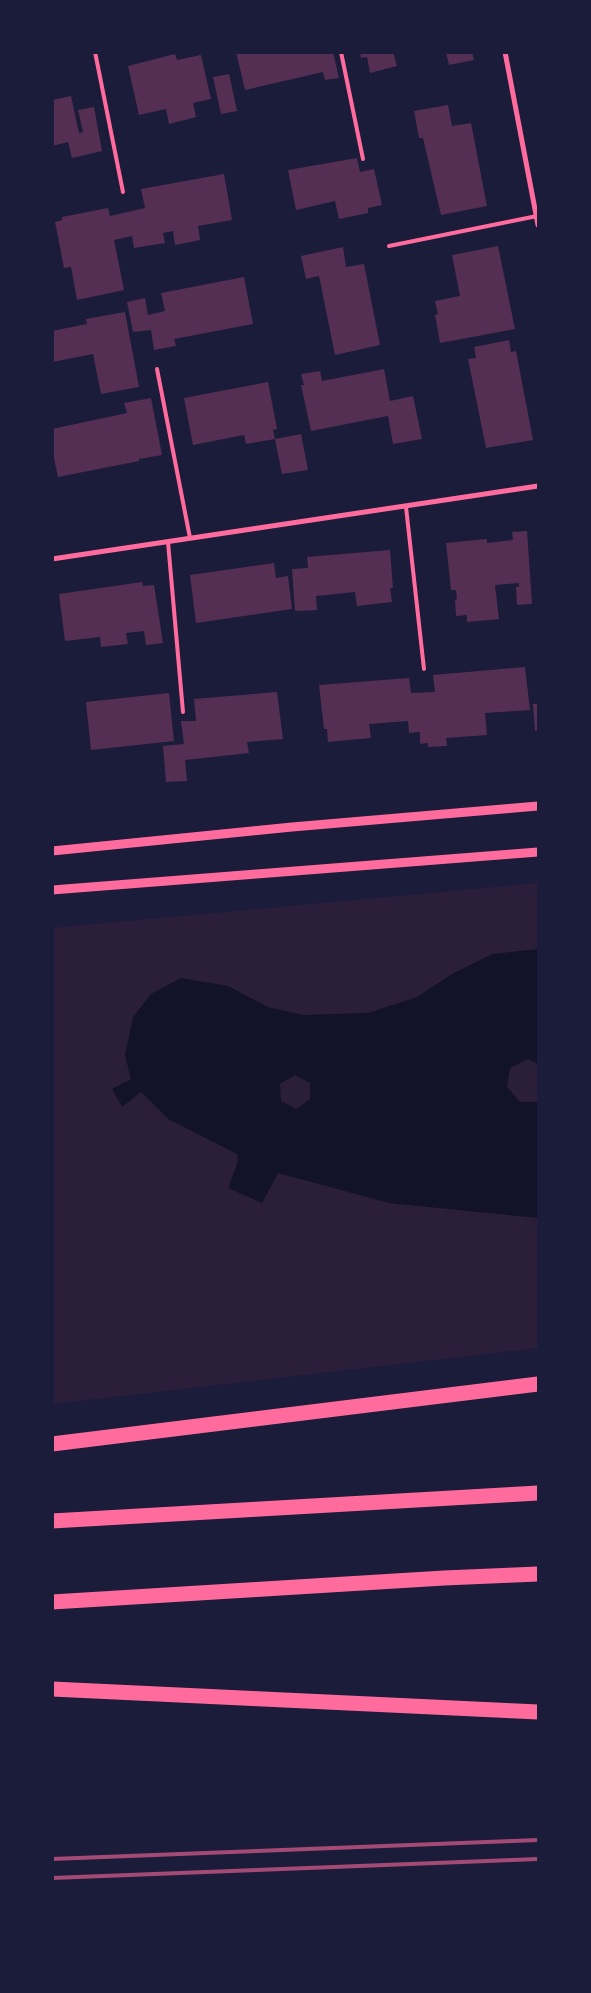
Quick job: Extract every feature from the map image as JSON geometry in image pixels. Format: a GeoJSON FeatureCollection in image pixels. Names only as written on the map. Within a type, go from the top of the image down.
{"type":"FeatureCollection","features":[{"type":"Feature","properties":{"kind":"highway"},"geometry":{"type":"LineString","coordinates":[[52,1444],[538,1384]]}},
{"type":"Feature","properties":{"kind":"highway"},"geometry":{"type":"LineString","coordinates":[[52,1521],[538,1493]]}},
{"type":"Feature","properties":{"kind":"highway"},"geometry":{"type":"LineString","coordinates":[[52,1602],[538,1574]]}},
{"type":"Feature","properties":{"kind":"highway"},"geometry":{"type":"LineString","coordinates":[[52,1689],[538,1712]]}},
{"type":"Feature","properties":{"kind":"street"},"geometry":{"type":"LineString","coordinates":[[505,52],[538,225]]}},
{"type":"Feature","properties":{"kind":"street"},"geometry":{"type":"LineString","coordinates":[[52,559],[538,486]]}},
{"type":"Feature","properties":{"kind":"street"},"geometry":{"type":"LineString","coordinates":[[52,851],[283,828],[538,806]]}},
{"type":"Feature","properties":{"kind":"street"},"geometry":{"type":"LineString","coordinates":[[52,890],[538,852]]}},
{"type":"Feature","properties":{"kind":"lane"},"geometry":{"type":"LineString","coordinates":[[95,52],[123,192]]}},
{"type":"Feature","properties":{"kind":"lane"},"geometry":{"type":"LineString","coordinates":[[342,52],[363,158]]}},
{"type":"Feature","properties":{"kind":"lane"},"geometry":{"type":"LineString","coordinates":[[389,246],[537,216]]}},
{"type":"Feature","properties":{"kind":"lane"},"geometry":{"type":"LineString","coordinates":[[157,369],[190,538]]}},
{"type":"Feature","properties":{"kind":"lane"},"geometry":{"type":"LineString","coordinates":[[406,507],[424,669]]}},
{"type":"Feature","properties":{"kind":"lane"},"geometry":{"type":"LineString","coordinates":[[168,542],[183,712]]}},
{"type":"Feature","properties":{"kind":"shaded area"},"geometry":{"type":"Polygon","coordinates":[[[538,883],[538,1348],[53,1404],[52,928],[538,883]]]}},
{"type":"Feature","properties":{"kind":"shaded area"},"geometry":{"type":"Polygon","coordinates":[[[538,949],[538,1064],[528,1059],[510,1068],[507,1087],[520,1102],[538,1102],[538,1218],[389,1203],[278,1173],[262,1203],[228,1188],[238,1161],[237,1154],[168,1119],[141,1092],[122,1107],[112,1089],[131,1079],[125,1055],[133,1017],[151,994],[181,978],[228,986],[268,1007],[303,1015],[368,1013],[417,997],[452,974],[492,954],[538,949]],[[295,1075],[280,1084],[281,1101],[296,1109],[310,1099],[310,1083],[295,1075]]]}},
{"type":"Feature","properties":{"kind":"building"},"geometry":{"type":"Polygon","coordinates":[[[236,52],[333,52],[339,78],[325,80],[323,72],[245,90],[236,52]]]}},
{"type":"Feature","properties":{"kind":"building"},"geometry":{"type":"Polygon","coordinates":[[[360,52],[393,52],[397,66],[370,73],[367,57],[361,58],[360,52]]]}},
{"type":"Feature","properties":{"kind":"building"},"geometry":{"type":"Polygon","coordinates":[[[446,52],[472,52],[474,60],[449,65],[446,52]]]}},
{"type":"Feature","properties":{"kind":"building"},"geometry":{"type":"Polygon","coordinates":[[[175,54],[177,60],[201,55],[211,99],[193,103],[196,117],[169,124],[166,109],[139,115],[128,66],[175,54]]]}},
{"type":"Feature","properties":{"kind":"building"},"geometry":{"type":"Polygon","coordinates":[[[229,74],[237,111],[221,114],[213,77],[229,74]]]}},
{"type":"Feature","properties":{"kind":"building"},"geometry":{"type":"Polygon","coordinates":[[[71,96],[79,133],[83,132],[78,110],[94,107],[102,151],[72,158],[68,142],[52,146],[52,100],[71,96]]]}},
{"type":"Feature","properties":{"kind":"building"},"geometry":{"type":"Polygon","coordinates":[[[448,105],[452,126],[471,123],[487,206],[441,215],[423,138],[419,138],[414,111],[448,105]]]}},
{"type":"Feature","properties":{"kind":"building"},"geometry":{"type":"Polygon","coordinates":[[[357,158],[360,172],[374,169],[382,205],[368,208],[368,213],[339,219],[335,201],[296,210],[288,170],[357,158]]]}},
{"type":"Feature","properties":{"kind":"building"},"geometry":{"type":"Polygon","coordinates":[[[224,174],[232,220],[198,226],[200,240],[175,245],[173,231],[163,233],[165,243],[134,248],[132,236],[114,240],[124,290],[77,300],[71,267],[64,268],[55,222],[62,220],[62,217],[108,208],[110,216],[145,208],[141,189],[224,174]]]}},
{"type":"Feature","properties":{"kind":"building"},"geometry":{"type":"Polygon","coordinates":[[[498,246],[515,329],[440,343],[435,315],[438,314],[435,301],[460,296],[452,255],[498,246]]]}},
{"type":"Feature","properties":{"kind":"building"},"geometry":{"type":"Polygon","coordinates":[[[343,247],[346,267],[364,264],[380,345],[335,355],[319,276],[306,279],[301,256],[343,247]]]}},
{"type":"Feature","properties":{"kind":"building"},"geometry":{"type":"Polygon","coordinates":[[[244,277],[253,324],[174,339],[176,346],[154,350],[151,330],[133,332],[127,302],[145,298],[148,315],[165,311],[161,293],[244,277]]]}},
{"type":"Feature","properties":{"kind":"building"},"geometry":{"type":"Polygon","coordinates":[[[125,312],[139,387],[101,394],[93,354],[52,362],[52,331],[87,324],[86,319],[125,312]]]}},
{"type":"Feature","properties":{"kind":"building"},"geometry":{"type":"Polygon","coordinates":[[[509,340],[511,352],[516,351],[533,440],[486,448],[468,359],[476,358],[474,347],[509,340]]]}},
{"type":"Feature","properties":{"kind":"building"},"geometry":{"type":"Polygon","coordinates":[[[384,369],[390,401],[413,396],[422,439],[393,444],[388,416],[311,431],[301,385],[304,385],[301,374],[320,371],[322,381],[384,369]]]}},
{"type":"Feature","properties":{"kind":"building"},"geometry":{"type":"Polygon","coordinates":[[[268,382],[277,429],[273,430],[275,439],[246,444],[244,435],[193,445],[184,398],[268,382]]]}},
{"type":"Feature","properties":{"kind":"building"},"geometry":{"type":"Polygon","coordinates":[[[151,398],[162,455],[58,477],[52,449],[52,429],[127,413],[124,403],[151,398]]]}},
{"type":"Feature","properties":{"kind":"building"},"geometry":{"type":"Polygon","coordinates":[[[301,434],[308,470],[282,474],[275,439],[301,434]]]}},
{"type":"Feature","properties":{"kind":"building"},"geometry":{"type":"Polygon","coordinates":[[[527,531],[532,604],[517,605],[516,587],[519,587],[519,583],[495,585],[499,619],[467,622],[467,615],[456,616],[456,590],[451,590],[446,543],[487,539],[487,543],[513,540],[512,532],[527,531]]]}},
{"type":"Feature","properties":{"kind":"building"},"geometry":{"type":"Polygon","coordinates":[[[390,550],[393,588],[390,588],[392,602],[357,606],[355,592],[316,596],[317,610],[295,611],[292,569],[308,568],[307,557],[390,550]]]}},
{"type":"Feature","properties":{"kind":"building"},"geometry":{"type":"Polygon","coordinates":[[[274,563],[276,578],[288,576],[292,609],[196,623],[190,575],[274,563]]]}},
{"type":"Feature","properties":{"kind":"building"},"geometry":{"type":"Polygon","coordinates":[[[142,582],[143,586],[154,585],[163,643],[146,645],[144,631],[126,633],[128,644],[101,647],[100,637],[65,641],[59,594],[142,582]]]}},
{"type":"Feature","properties":{"kind":"building"},"geometry":{"type":"Polygon","coordinates":[[[525,667],[530,710],[485,713],[487,735],[446,738],[447,746],[428,747],[428,743],[420,744],[420,732],[409,733],[408,721],[369,724],[371,738],[328,742],[327,729],[324,729],[319,685],[409,678],[411,693],[435,692],[433,675],[525,667]]]}},
{"type":"Feature","properties":{"kind":"building"},"geometry":{"type":"Polygon","coordinates":[[[277,692],[283,739],[247,742],[249,753],[185,760],[187,781],[166,782],[163,746],[184,744],[181,721],[196,721],[194,699],[277,692]]]}},
{"type":"Feature","properties":{"kind":"building"},"geometry":{"type":"Polygon","coordinates":[[[169,693],[174,741],[91,750],[86,702],[169,693]]]}},
{"type":"Feature","properties":{"kind":"building"},"geometry":{"type":"Polygon","coordinates":[[[533,704],[538,704],[538,730],[535,731],[533,704]]]}},
{"type":"Feature","properties":{"kind":"railway"},"geometry":{"type":"LineString","coordinates":[[52,1859],[538,1840]]}},
{"type":"Feature","properties":{"kind":"railway"},"geometry":{"type":"LineString","coordinates":[[52,1878],[538,1859]]}}]}
